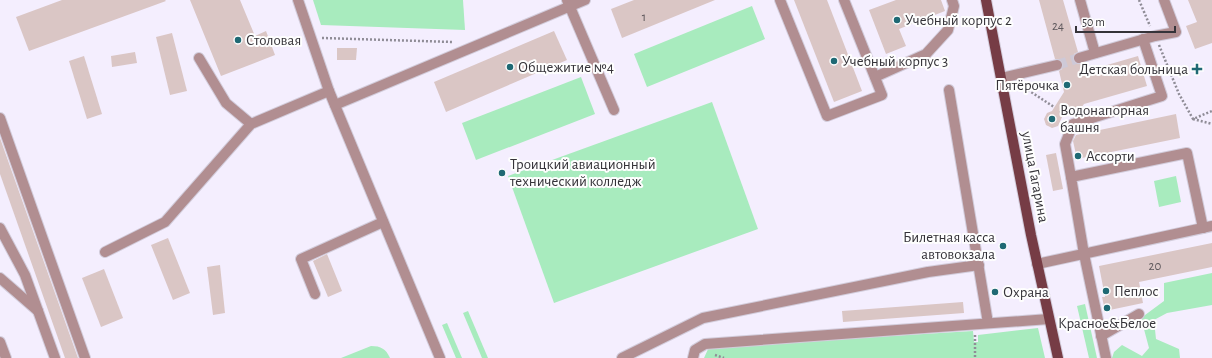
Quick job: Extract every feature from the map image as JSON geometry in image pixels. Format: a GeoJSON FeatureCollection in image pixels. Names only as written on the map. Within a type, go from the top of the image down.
{"type":"FeatureCollection","features":[{"type":"Feature","properties":{"kind":"main road","name":"улица Гагарина"},"geometry":{"type":"LineString","coordinates":[[986,0],[1048,319],[1058,358]]}},
{"type":"Feature","properties":{"kind":"street"},"geometry":{"type":"LineString","coordinates":[[298,0],[329,91],[440,358]]}},
{"type":"Feature","properties":{"kind":"street"},"geometry":{"type":"LineString","coordinates":[[335,105],[569,3],[585,0]]}},
{"type":"Feature","properties":{"kind":"street"},"geometry":{"type":"LineString","coordinates":[[780,0],[827,116],[882,94],[844,0]]}},
{"type":"Feature","properties":{"kind":"street"},"geometry":{"type":"LineString","coordinates":[[874,77],[926,54],[948,30],[954,6],[952,0]]}},
{"type":"Feature","properties":{"kind":"street"},"geometry":{"type":"LineString","coordinates":[[1080,0],[1095,53]]}},
{"type":"Feature","properties":{"kind":"street"},"geometry":{"type":"LineString","coordinates":[[1080,58],[1143,39],[1176,32],[1164,0]]}},
{"type":"Feature","properties":{"kind":"street"},"geometry":{"type":"LineString","coordinates":[[569,3],[614,110]]}},
{"type":"Feature","properties":{"kind":"street"},"geometry":{"type":"LineString","coordinates":[[1106,358],[1084,254],[1065,144],[1074,124],[1162,96],[1143,39]]}},
{"type":"Feature","properties":{"kind":"street"},"geometry":{"type":"LineString","coordinates":[[199,58],[226,103],[251,124]]}},
{"type":"Feature","properties":{"kind":"street"},"geometry":{"type":"LineString","coordinates":[[1000,78],[1057,65]]}},
{"type":"Feature","properties":{"kind":"street"},"geometry":{"type":"LineString","coordinates":[[949,90],[988,323]]}},
{"type":"Feature","properties":{"kind":"street"},"geometry":{"type":"LineString","coordinates":[[105,252],[165,222],[251,124],[329,91]]}},
{"type":"Feature","properties":{"kind":"street"},"geometry":{"type":"LineString","coordinates":[[0,118],[85,358]]}},
{"type":"Feature","properties":{"kind":"street"},"geometry":{"type":"LineString","coordinates":[[1037,264],[1208,227],[1187,153],[1071,177]]}},
{"type":"Feature","properties":{"kind":"street"},"geometry":{"type":"LineString","coordinates":[[315,294],[301,259],[383,222]]}},
{"type":"Feature","properties":{"kind":"street"},"geometry":{"type":"LineString","coordinates":[[0,228],[26,275],[55,358]]}},
{"type":"Feature","properties":{"kind":"street"},"geometry":{"type":"LineString","coordinates":[[622,358],[703,318],[928,272],[979,265]]}},
{"type":"Feature","properties":{"kind":"street"},"geometry":{"type":"LineString","coordinates":[[0,278],[38,311]]}},
{"type":"Feature","properties":{"kind":"street"},"geometry":{"type":"LineString","coordinates":[[1101,336],[1138,314]]}},
{"type":"Feature","properties":{"kind":"street"},"geometry":{"type":"LineString","coordinates":[[693,358],[695,350],[705,344],[1048,319]]}},
{"type":"Feature","properties":{"kind":"street"},"geometry":{"type":"LineString","coordinates":[[0,342],[4,356]]}},
{"type":"Feature","properties":{"kind":"path"},"geometry":{"type":"LineString","coordinates":[[1139,0],[1179,94],[1194,119],[1212,124]]}},
{"type":"Feature","properties":{"kind":"path"},"geometry":{"type":"LineString","coordinates":[[312,38],[459,42]]}},
{"type":"Feature","properties":{"kind":"path"},"geometry":{"type":"LineString","coordinates":[[1028,90],[1054,107]]}},
{"type":"Feature","properties":{"kind":"path"},"geometry":{"type":"LineString","coordinates":[[1194,119],[1212,111]]}},
{"type":"Feature","properties":{"kind":"path"},"geometry":{"type":"LineString","coordinates":[[975,324],[976,358]]}},
{"type":"Feature","properties":{"kind":"green space"},"geometry":{"type":"Polygon","coordinates":[[[313,0],[463,0],[465,30],[321,25],[313,0]]]}},
{"type":"Feature","properties":{"kind":"green space"},"geometry":{"type":"Polygon","coordinates":[[[752,6],[765,39],[647,87],[634,54],[752,6]]]}},
{"type":"Feature","properties":{"kind":"green space"},"geometry":{"type":"Polygon","coordinates":[[[581,77],[595,114],[476,160],[462,123],[581,77]]]}},
{"type":"Feature","properties":{"kind":"green space"},"geometry":{"type":"Polygon","coordinates":[[[712,102],[758,229],[554,303],[508,176],[712,102]]]}},
{"type":"Feature","properties":{"kind":"green space"},"geometry":{"type":"Polygon","coordinates":[[[1176,176],[1181,202],[1159,207],[1154,181],[1176,176]]]}},
{"type":"Feature","properties":{"kind":"green space"},"geometry":{"type":"Polygon","coordinates":[[[1212,273],[1212,305],[1167,313],[1154,320],[1156,339],[1179,349],[1180,358],[1112,358],[1114,352],[1122,345],[1142,356],[1149,348],[1141,318],[1164,301],[1164,283],[1212,273]]]}},
{"type":"Feature","properties":{"kind":"green space"},"geometry":{"type":"Polygon","coordinates":[[[1085,304],[1097,358],[1089,358],[1077,306],[1085,304]]]}},
{"type":"Feature","properties":{"kind":"green space"},"geometry":{"type":"Polygon","coordinates":[[[468,311],[488,358],[482,358],[463,313],[468,311]]]}},
{"type":"Feature","properties":{"kind":"green space"},"geometry":{"type":"Polygon","coordinates":[[[447,323],[462,358],[456,358],[442,325],[447,323]]]}},
{"type":"Feature","properties":{"kind":"green space"},"geometry":{"type":"Polygon","coordinates":[[[1038,328],[1045,358],[704,358],[709,347],[973,331],[974,342],[978,342],[978,335],[1038,328]]]}},
{"type":"Feature","properties":{"kind":"green space"},"geometry":{"type":"Polygon","coordinates":[[[371,346],[383,349],[387,352],[390,358],[341,358],[371,346]]]}},
{"type":"Feature","properties":{"kind":"building"},"geometry":{"type":"Polygon","coordinates":[[[62,0],[166,1],[29,51],[16,17],[62,0]]]}},
{"type":"Feature","properties":{"kind":"building","name":"Столовая"},"geometry":{"type":"Polygon","coordinates":[[[190,0],[240,0],[255,36],[266,31],[275,55],[221,76],[190,0]]]}},
{"type":"Feature","properties":{"kind":"building"},"geometry":{"type":"Polygon","coordinates":[[[634,0],[715,0],[622,38],[611,9],[634,0]]]}},
{"type":"Feature","properties":{"kind":"building","name":"Учебный корпус 3"},"geometry":{"type":"Polygon","coordinates":[[[794,0],[827,0],[862,91],[834,102],[794,0]]]}},
{"type":"Feature","properties":{"kind":"building","name":"Учебный корпус 2"},"geometry":{"type":"Polygon","coordinates":[[[896,0],[941,0],[945,11],[899,29],[906,46],[886,54],[869,10],[896,0]]]}},
{"type":"Feature","properties":{"kind":"building"},"geometry":{"type":"Polygon","coordinates":[[[1039,0],[1063,0],[1078,52],[1074,54],[1073,59],[1075,63],[1081,64],[1083,72],[1138,56],[1147,86],[1084,104],[1076,115],[1066,108],[1058,126],[1052,128],[1046,125],[1044,119],[1047,113],[1052,111],[1064,92],[1059,71],[1062,69],[1063,64],[1061,60],[1055,59],[1039,0]]]}},
{"type":"Feature","properties":{"kind":"building"},"geometry":{"type":"Polygon","coordinates":[[[1188,0],[1212,0],[1212,43],[1195,49],[1186,26],[1197,22],[1188,0]]]}},
{"type":"Feature","properties":{"kind":"building","name":"Общежитие №4"},"geometry":{"type":"Polygon","coordinates":[[[554,31],[567,60],[446,112],[434,82],[554,31]]]}},
{"type":"Feature","properties":{"kind":"building"},"geometry":{"type":"Polygon","coordinates":[[[172,33],[187,91],[170,95],[156,37],[172,33]]]}},
{"type":"Feature","properties":{"kind":"building"},"geometry":{"type":"Polygon","coordinates":[[[337,48],[357,48],[356,60],[337,60],[337,48]]]}},
{"type":"Feature","properties":{"kind":"building"},"geometry":{"type":"Polygon","coordinates":[[[135,52],[137,63],[112,67],[111,56],[135,52]]]}},
{"type":"Feature","properties":{"kind":"building"},"geometry":{"type":"Polygon","coordinates":[[[84,56],[102,114],[87,119],[69,61],[84,56]]]}},
{"type":"Feature","properties":{"kind":"building"},"geometry":{"type":"Polygon","coordinates":[[[1176,114],[1180,138],[1077,159],[1073,141],[1076,135],[1176,114]]]}},
{"type":"Feature","properties":{"kind":"building"},"geometry":{"type":"Polygon","coordinates":[[[0,138],[78,358],[65,358],[0,174],[0,138]]]}},
{"type":"Feature","properties":{"kind":"building"},"geometry":{"type":"Polygon","coordinates":[[[1056,153],[1063,189],[1053,191],[1046,155],[1056,153]]]}},
{"type":"Feature","properties":{"kind":"building"},"geometry":{"type":"Polygon","coordinates":[[[168,238],[190,293],[173,300],[151,245],[168,238]]]}},
{"type":"Feature","properties":{"kind":"building"},"geometry":{"type":"Polygon","coordinates":[[[1212,243],[1212,267],[1139,282],[1143,303],[1105,311],[1102,297],[1105,297],[1099,266],[1212,243]]]}},
{"type":"Feature","properties":{"kind":"building"},"geometry":{"type":"Polygon","coordinates":[[[327,254],[342,291],[328,297],[313,261],[327,254]]]}},
{"type":"Feature","properties":{"kind":"building"},"geometry":{"type":"Polygon","coordinates":[[[220,265],[225,313],[213,315],[207,267],[220,265]]]}},
{"type":"Feature","properties":{"kind":"building"},"geometry":{"type":"Polygon","coordinates":[[[104,269],[123,318],[101,327],[82,278],[104,269]]]}},
{"type":"Feature","properties":{"kind":"building"},"geometry":{"type":"Polygon","coordinates":[[[963,302],[964,313],[843,322],[842,311],[963,302]]]}},
{"type":"Feature","properties":{"kind":"tunnel"},"geometry":{"type":"LineString","coordinates":[[1057,65],[1079,58]]}},
{"type":"Feature","properties":{"kind":"place","name":"Учебный корпус 2"},"geometry":{"type":"Point","coordinates":[897,20]}},
{"type":"Feature","properties":{"kind":"place","name":"Столовая"},"geometry":{"type":"Point","coordinates":[238,40]}},
{"type":"Feature","properties":{"kind":"place","name":"Учебный корпус 3"},"geometry":{"type":"Point","coordinates":[834,61]}},
{"type":"Feature","properties":{"kind":"place","name":"Общежитие №4"},"geometry":{"type":"Point","coordinates":[510,67]}},
{"type":"Feature","properties":{"kind":"place","name":"Детская больница"},"geometry":{"type":"Point","coordinates":[1197,69]}},
{"type":"Feature","properties":{"kind":"place","name":"Пятёрочка"},"geometry":{"type":"Point","coordinates":[1067,85]}},
{"type":"Feature","properties":{"kind":"place","name":"Водонапорная башня"},"geometry":{"type":"Point","coordinates":[1052,119]}},
{"type":"Feature","properties":{"kind":"place","name":"Ассорти"},"geometry":{"type":"Point","coordinates":[1078,156]}},
{"type":"Feature","properties":{"kind":"place","name":"Троицкий авиационный технический колледж"},"geometry":{"type":"Point","coordinates":[502,173]}},
{"type":"Feature","properties":{"kind":"place","name":"Билетная касса автовокзала"},"geometry":{"type":"Point","coordinates":[1003,246]}},
{"type":"Feature","properties":{"kind":"place","name":"Пеплос"},"geometry":{"type":"Point","coordinates":[1106,291]}},
{"type":"Feature","properties":{"kind":"place","name":"Охрана"},"geometry":{"type":"Point","coordinates":[995,292]}},
{"type":"Feature","properties":{"kind":"place","name":"Красное&Белое"},"geometry":{"type":"Point","coordinates":[1107,308]}}]}
